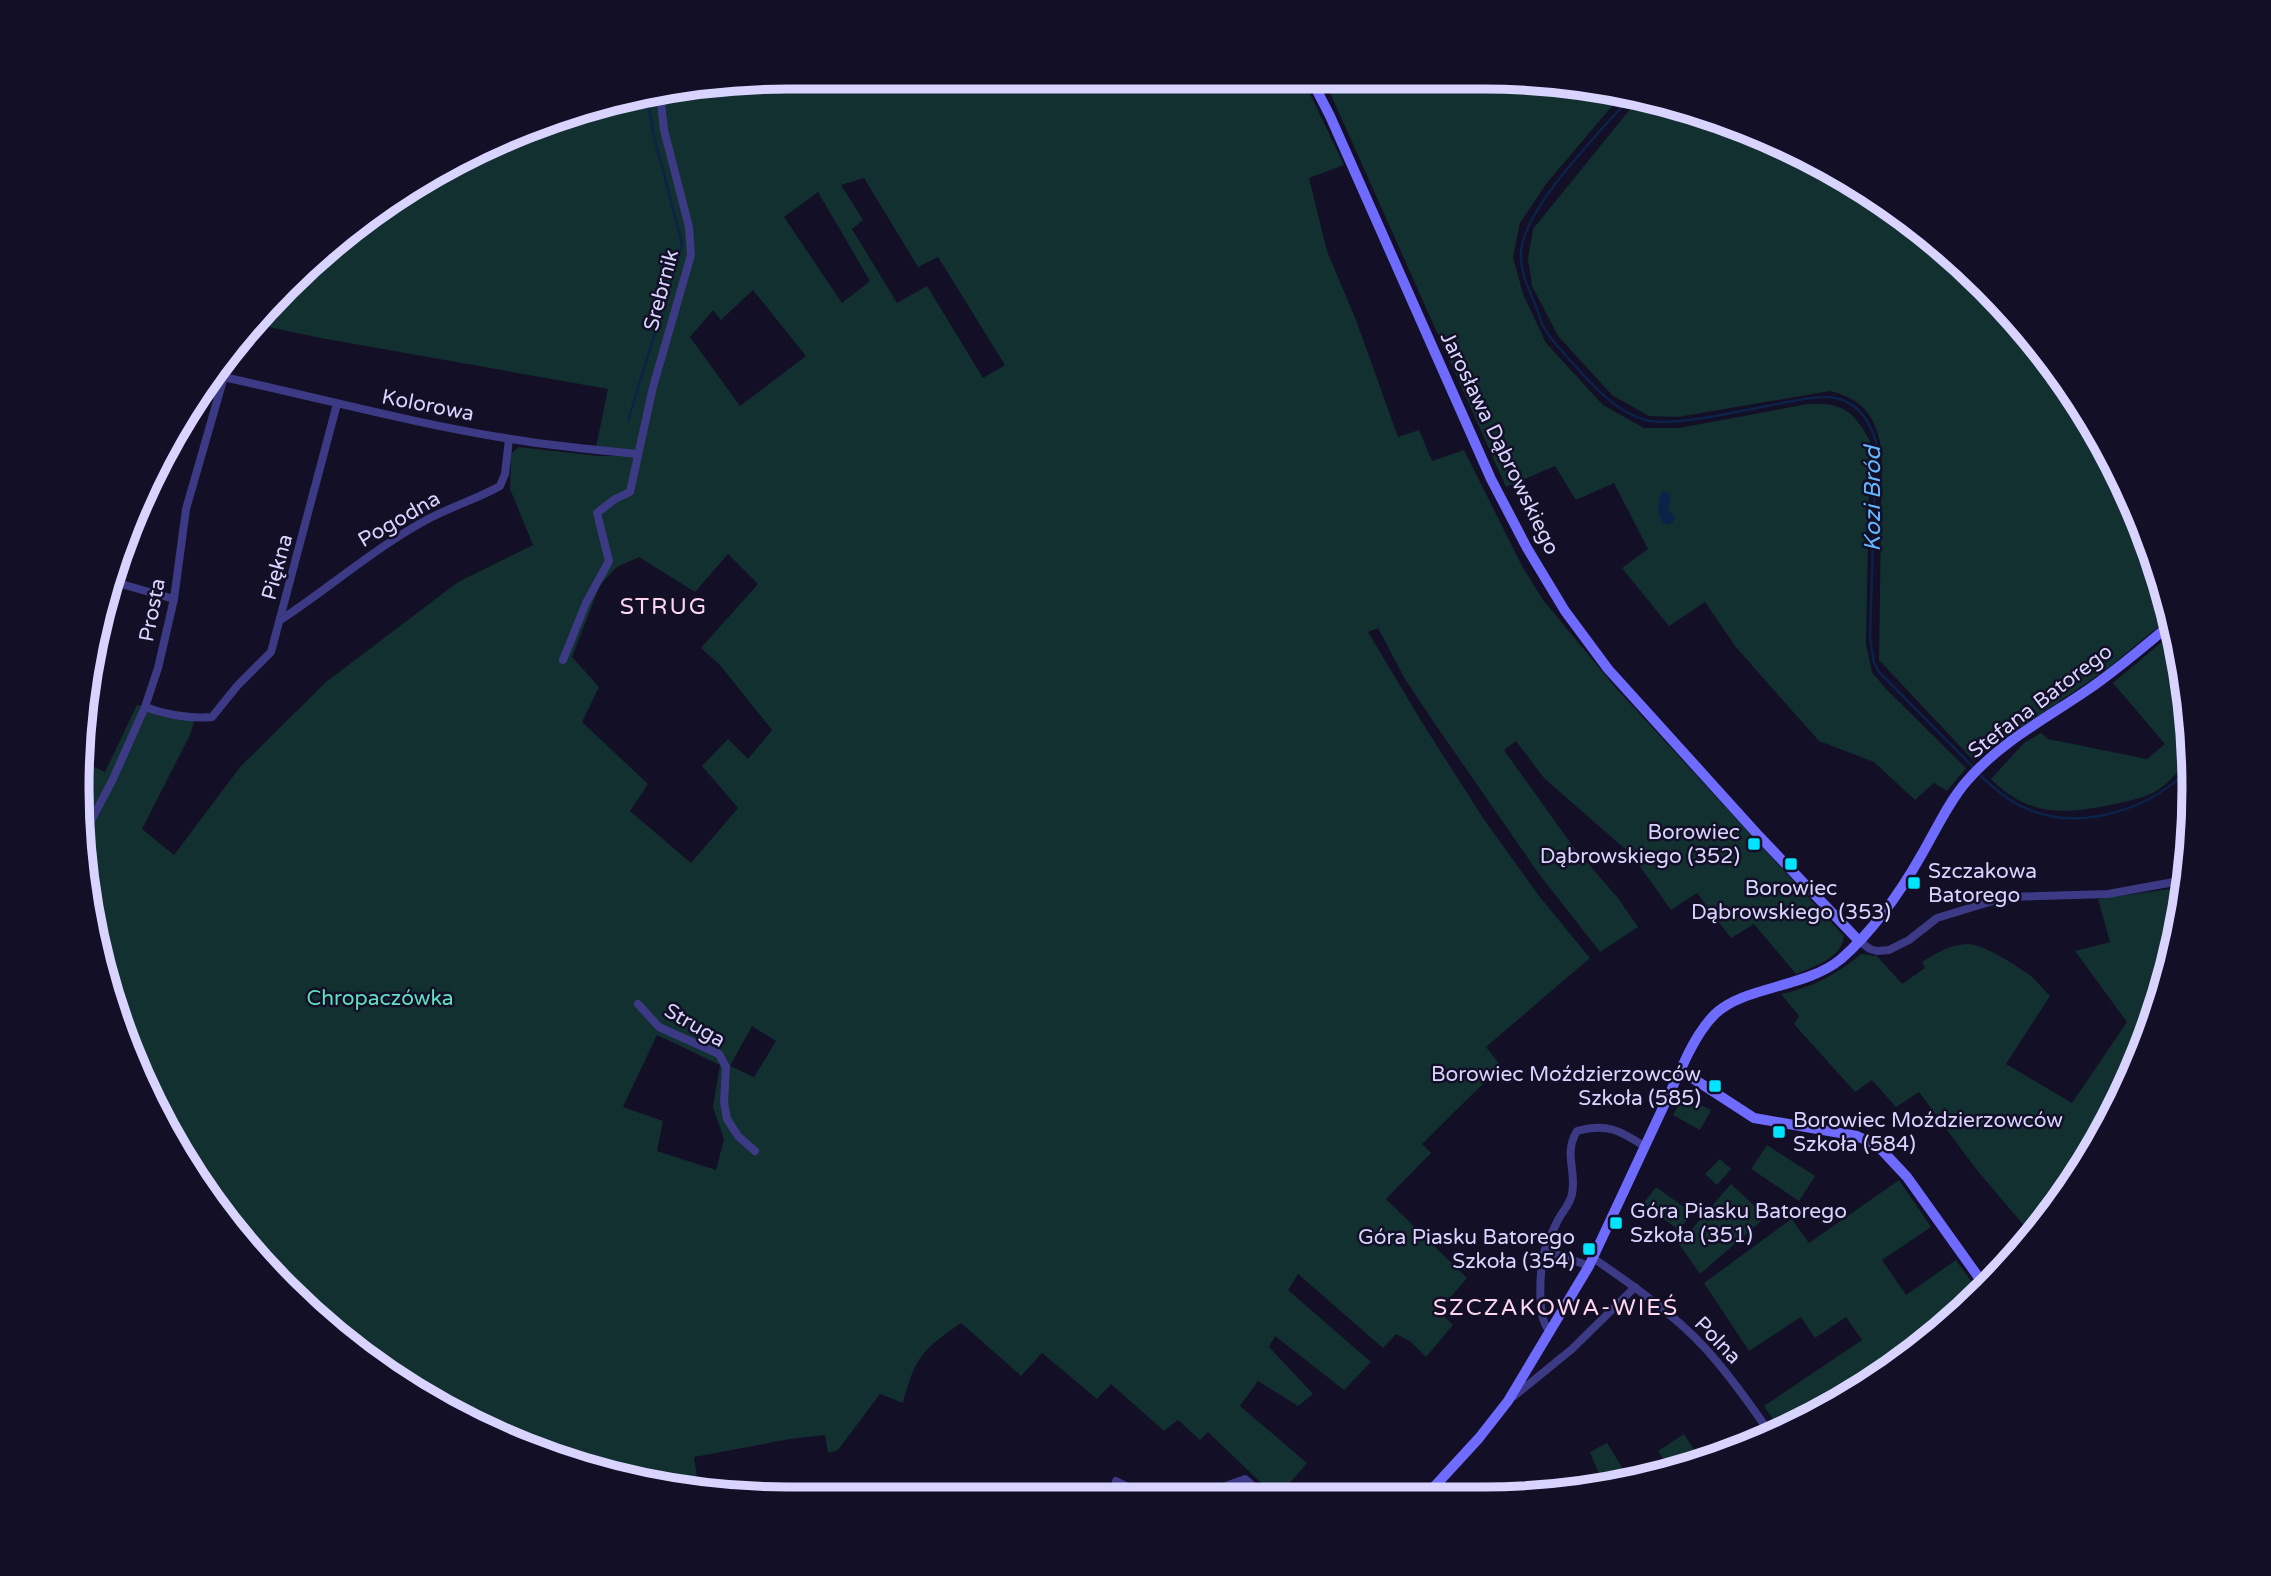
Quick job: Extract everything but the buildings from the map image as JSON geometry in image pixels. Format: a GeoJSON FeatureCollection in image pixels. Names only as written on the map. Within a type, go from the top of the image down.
{"type":"FeatureCollection","features":[{"type":"Feature","properties":{"kind":"street","name":"Jarosława Dąbrowskiego"},"geometry":{"type":"LineString","coordinates":[[1316,89],[1491,479],[1559,602],[1608,669],[1759,836],[1859,941]]}},
{"type":"Feature","properties":{"kind":"street","name":"Srebrnik"},"geometry":{"type":"LineString","coordinates":[[563,660],[586,603],[609,561],[597,513],[615,499],[630,492],[653,387],[691,255],[690,227],[664,130],[661,101]]}},
{"type":"Feature","properties":{"kind":"street","name":"Kolorowa"},"geometry":{"type":"LineString","coordinates":[[224,377],[337,404],[509,439],[638,454]]}},
{"type":"Feature","properties":{"kind":"street","name":"Prosta"},"geometry":{"type":"LineString","coordinates":[[90,822],[145,707],[158,668],[174,599],[186,509],[224,377]]}},
{"type":"Feature","properties":{"kind":"street","name":"Piękna"},"geometry":{"type":"LineString","coordinates":[[145,707],[160,713],[212,718],[238,685],[271,652],[282,619],[337,404]]}},
{"type":"Feature","properties":{"kind":"street","name":"Pogodna"},"geometry":{"type":"LineString","coordinates":[[282,619],[367,556],[430,517],[500,486],[505,474],[509,439]]}},
{"type":"Feature","properties":{"kind":"street"},"geometry":{"type":"LineString","coordinates":[[120,584],[174,599]]}},
{"type":"Feature","properties":{"kind":"street","name":"Stefana Batorego"},"geometry":{"type":"LineString","coordinates":[[1434,1487],[1479,1438],[1508,1401],[1591,1262],[1696,1039],[1721,1010],[1749,996],[1776,989],[1822,971],[1842,958],[1859,941],[1911,872],[1966,782],[2016,737],[2110,674],[2163,630]]}},
{"type":"Feature","properties":{"kind":"street"},"geometry":{"type":"LineString","coordinates":[[1859,941],[1877,951],[1889,950],[1909,940],[1937,918],[2006,897],[2108,894],[2176,882]]}},
{"type":"Feature","properties":{"kind":"street","name":"Struga"},"geometry":{"type":"LineString","coordinates":[[638,1004],[659,1027],[719,1054],[726,1067],[724,1102],[727,1119],[738,1136],[755,1151]]}},
{"type":"Feature","properties":{"kind":"street"},"geometry":{"type":"LineString","coordinates":[[1680,1070],[1754,1118],[1857,1136],[1878,1146],[1907,1177],[1980,1279]]}},
{"type":"Feature","properties":{"kind":"street"},"geometry":{"type":"LineString","coordinates":[[1549,1331],[1543,1325],[1541,1302],[1543,1258],[1559,1218],[1570,1200],[1573,1174],[1569,1156],[1572,1140],[1577,1131],[1591,1127],[1615,1128],[1644,1146]]}},
{"type":"Feature","properties":{"kind":"street","name":"Polna"},"geometry":{"type":"LineString","coordinates":[[1545,1250],[1591,1262],[1635,1287],[1703,1346],[1744,1395],[1766,1427]]}},
{"type":"Feature","properties":{"kind":"street"},"geometry":{"type":"LineString","coordinates":[[1508,1401],[1572,1349],[1635,1287]]}},
{"type":"Feature","properties":{"kind":"street"},"geometry":{"type":"LineString","coordinates":[[1223,1487],[1245,1479],[1254,1487]]}},
{"type":"Feature","properties":{"kind":"street"},"geometry":{"type":"LineString","coordinates":[[1116,1481],[1128,1487]]}},
{"type":"Feature","properties":{"kind":"green space","name":"Chropaczówka"},"geometry":{"type":"Polygon","coordinates":[[[788,89],[1308,89],[1344,165],[1309,178],[1327,251],[1356,320],[1398,437],[1419,430],[1432,461],[1464,450],[1522,566],[1543,600],[1616,688],[1844,936],[1842,944],[1832,956],[1796,974],[1754,924],[1731,938],[1697,893],[1671,910],[1632,855],[1544,778],[1516,741],[1504,750],[1572,845],[1618,898],[1638,927],[1600,952],[1539,874],[1435,724],[1405,679],[1378,628],[1368,632],[1483,818],[1539,896],[1590,958],[1486,1047],[1501,1066],[1422,1144],[1431,1153],[1386,1199],[1467,1278],[1439,1311],[1453,1325],[1426,1357],[1411,1342],[1396,1334],[1383,1348],[1298,1274],[1288,1290],[1371,1362],[1344,1390],[1275,1336],[1269,1347],[1313,1394],[1298,1406],[1258,1381],[1240,1406],[1307,1463],[1286,1487],[1266,1487],[1208,1432],[1200,1440],[1178,1420],[1164,1431],[1111,1384],[1097,1399],[1042,1353],[1021,1376],[961,1323],[928,1348],[922,1356],[912,1375],[903,1403],[880,1394],[838,1450],[828,1453],[825,1435],[694,1457],[698,1481],[607,1463],[521,1434],[479,1415],[400,1369],[327,1313],[263,1249],[207,1176],[161,1097],[126,1013],[103,924],[91,834],[90,765],[105,772],[137,705],[197,714],[189,737],[142,829],[174,855],[240,767],[326,682],[458,582],[533,545],[510,489],[511,454],[518,447],[622,456],[596,447],[608,389],[264,326],[327,263],[400,207],[479,161],[563,126],[607,113],[697,95],[788,89]],[[864,178],[841,185],[863,220],[852,229],[897,303],[927,286],[983,378],[1005,365],[938,257],[918,267],[864,178]],[[818,192],[784,217],[842,303],[870,281],[818,192]],[[753,290],[721,320],[713,310],[690,337],[740,406],[806,356],[753,290]],[[728,554],[695,592],[639,557],[617,567],[600,585],[572,657],[599,687],[582,722],[648,784],[630,811],[691,863],[738,808],[702,766],[728,739],[748,759],[772,730],[720,665],[701,648],[758,584],[728,554]],[[752,1026],[730,1066],[754,1077],[776,1041],[752,1026]],[[657,1035],[623,1107],[663,1121],[657,1151],[716,1170],[724,1139],[713,1107],[720,1065],[657,1035]]]}},
{"type":"Feature","properties":{"kind":"green space"},"geometry":{"type":"Polygon","coordinates":[[[1328,89],[1529,91],[1615,102],[1546,184],[1520,223],[1513,257],[1523,294],[1546,343],[1603,405],[1644,428],[1679,428],[1808,404],[1838,407],[1846,410],[1858,422],[1870,441],[1866,644],[1872,672],[1966,768],[1947,791],[1934,783],[1915,800],[1874,762],[1819,741],[1735,646],[1705,602],[1669,626],[1622,568],[1648,549],[1614,483],[1576,500],[1555,466],[1506,487],[1328,89]]]}},
{"type":"Feature","properties":{"kind":"green space"},"geometry":{"type":"Polygon","coordinates":[[[1633,106],[1708,126],[1750,142],[1792,161],[1871,207],[1944,263],[1977,294],[2008,327],[2064,400],[2110,479],[2129,521],[2145,563],[2162,624],[2107,669],[1973,760],[1879,660],[1882,452],[1876,429],[1867,412],[1852,399],[1830,391],[1678,417],[1649,416],[1612,395],[1558,336],[1532,286],[1528,259],[1533,229],[1633,106]]]}},
{"type":"Feature","properties":{"kind":"green space"},"geometry":{"type":"Polygon","coordinates":[[[2165,639],[2176,697],[2181,768],[2166,784],[2136,799],[2065,811],[2034,807],[2020,801],[1991,779],[2024,743],[2041,733],[2048,739],[2147,759],[2165,744],[2113,683],[2165,639]]]}},
{"type":"Feature","properties":{"kind":"green space"},"geometry":{"type":"Polygon","coordinates":[[[2174,888],[2158,969],[2129,1055],[2088,1137],[2064,1176],[2025,1227],[1976,1169],[1919,1092],[1896,1107],[1872,1080],[1855,1092],[1794,1024],[1799,1016],[1781,994],[1824,979],[1861,954],[1877,956],[1902,984],[1925,968],[1922,962],[1944,950],[1955,946],[1975,945],[2001,957],[2034,978],[2050,996],[2006,1064],[2072,1103],[2127,1022],[2075,951],[2110,942],[2098,899],[2174,888]]]}},
{"type":"Feature","properties":{"kind":"green space"},"geometry":{"type":"Polygon","coordinates":[[[1683,1097],[1711,1110],[1700,1130],[1673,1115],[1683,1097]]]}},
{"type":"Feature","properties":{"kind":"green space"},"geometry":{"type":"Polygon","coordinates":[[[1767,1145],[1815,1176],[1799,1201],[1751,1169],[1767,1145]]]}},
{"type":"Feature","properties":{"kind":"green space"},"geometry":{"type":"Polygon","coordinates":[[[1720,1159],[1731,1169],[1717,1185],[1705,1174],[1720,1159]]]}},
{"type":"Feature","properties":{"kind":"green space"},"geometry":{"type":"Polygon","coordinates":[[[1899,1180],[1931,1227],[1882,1260],[1906,1295],[1956,1260],[1974,1285],[1944,1313],[1871,1369],[1775,1423],[1764,1406],[1862,1340],[1846,1317],[1815,1338],[1801,1317],[1749,1351],[1704,1283],[1801,1212],[1793,1221],[1809,1243],[1899,1180]]]}},
{"type":"Feature","properties":{"kind":"green space"},"geometry":{"type":"Polygon","coordinates":[[[1731,1184],[1766,1217],[1700,1274],[1679,1244],[1731,1184]]]}},
{"type":"Feature","properties":{"kind":"green space"},"geometry":{"type":"Polygon","coordinates":[[[1656,1187],[1692,1213],[1679,1230],[1643,1204],[1656,1187]]]}},
{"type":"Feature","properties":{"kind":"green space"},"geometry":{"type":"Polygon","coordinates":[[[1684,1434],[1696,1453],[1666,1463],[1658,1451],[1684,1434]]]}},
{"type":"Feature","properties":{"kind":"green space"},"geometry":{"type":"Polygon","coordinates":[[[1607,1443],[1625,1472],[1592,1478],[1599,1474],[1590,1452],[1607,1443]]]}},
{"type":"Feature","properties":{"kind":"water"},"geometry":{"type":"Polygon","coordinates":[[[1664,491],[1671,495],[1668,511],[1676,518],[1670,525],[1663,523],[1659,511],[1660,497],[1664,491]]]}},
{"type":"Feature","properties":{"kind":"waterway"},"geometry":{"type":"LineString","coordinates":[[628,421],[682,244],[648,104]]}},
{"type":"Feature","properties":{"kind":"waterway","name":"Kozi Bród"},"geometry":{"type":"LineString","coordinates":[[1624,104],[1549,192],[1525,234],[1521,253],[1522,268],[1542,324],[1557,346],[1603,395],[1623,410],[1646,420],[1659,422],[1696,419],[1819,397],[1845,401],[1861,413],[1876,442],[1870,638],[1874,663],[1879,672],[1974,768]]}},
{"type":"Feature","properties":{"kind":"waterway","name":"Kozi Bród"},"geometry":{"type":"LineString","coordinates":[[1978,773],[2018,805],[2047,815],[2069,818],[2092,817],[2136,805],[2181,776]]}},
{"type":"Feature","properties":{"kind":"place","name":"Borowiec Dąbrowskiego (352)"},"geometry":{"type":"Point","coordinates":[1754,844]}},
{"type":"Feature","properties":{"kind":"place","name":"Borowiec Dąbrowskiego (353)"},"geometry":{"type":"Point","coordinates":[1791,864]}},
{"type":"Feature","properties":{"kind":"place","name":"Szczakowa Batorego"},"geometry":{"type":"Point","coordinates":[1914,883]}},
{"type":"Feature","properties":{"kind":"place","name":"Borowiec Moździerzowców Szkoła (585)"},"geometry":{"type":"Point","coordinates":[1715,1086]}},
{"type":"Feature","properties":{"kind":"place","name":"Borowiec Moździerzowców Szkoła (584)"},"geometry":{"type":"Point","coordinates":[1779,1132]}},
{"type":"Feature","properties":{"kind":"place","name":"Góra Piasku Batorego Szkoła (351)"},"geometry":{"type":"Point","coordinates":[1616,1223]}},
{"type":"Feature","properties":{"kind":"place","name":"Góra Piasku Batorego Szkoła (354)"},"geometry":{"type":"Point","coordinates":[1589,1249]}},
{"type":"Feature","properties":{"kind":"district","name":"STRUG"},"geometry":{"type":"Point","coordinates":[664,606]}},
{"type":"Feature","properties":{"kind":"district","name":"SZCZAKOWA-WIEŚ"},"geometry":{"type":"Point","coordinates":[1556,1307]}}]}
